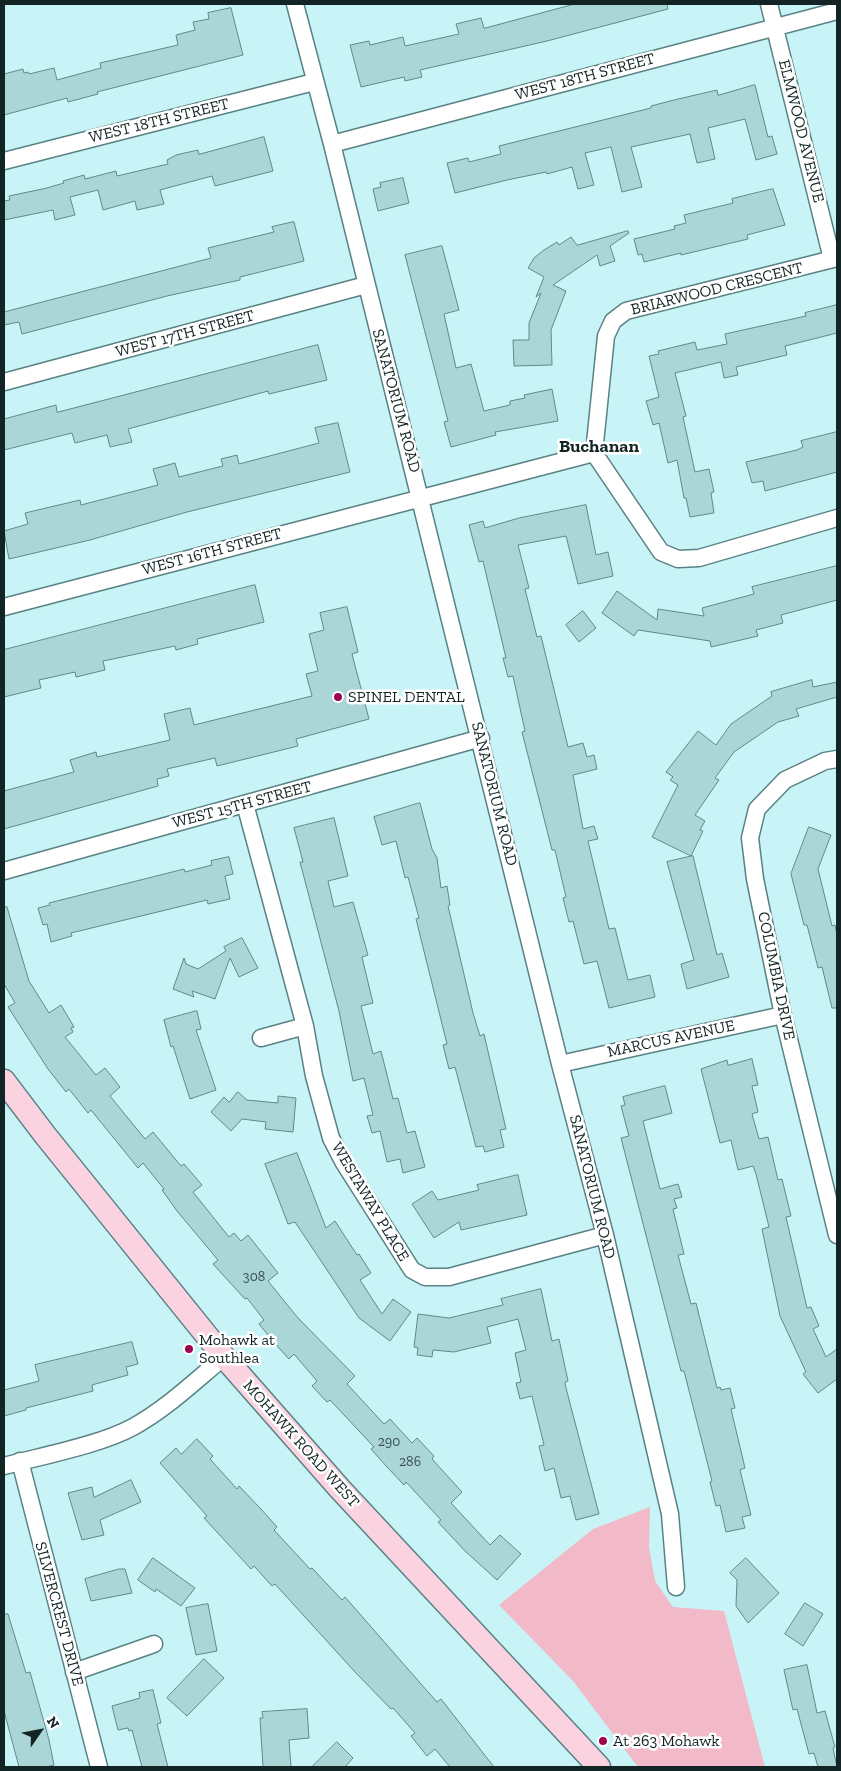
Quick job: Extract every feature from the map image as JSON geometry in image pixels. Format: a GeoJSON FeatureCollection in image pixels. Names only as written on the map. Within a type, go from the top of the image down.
{"type":"FeatureCollection","features":[{"type":"Feature","properties":{"kind":"main road","name":"MOHAWK ROAD WEST"},"geometry":{"type":"LineString","coordinates":[[4,1081],[224,1357],[340,1489],[599,1767]]}},
{"type":"Feature","properties":{"kind":"street","name":"SANATORIUM ROAD"},"geometry":{"type":"LineString","coordinates":[[295,4],[421,497],[560,1064],[605,1236],[670,1514],[676,1587]]}},
{"type":"Feature","properties":{"kind":"street","name":"ELMWOOD AVENUE"},"geometry":{"type":"LineString","coordinates":[[769,4],[835,258]]}},
{"type":"Feature","properties":{"kind":"street","name":"WEST 18TH STREET"},"geometry":{"type":"LineString","coordinates":[[332,144],[837,11]]}},
{"type":"Feature","properties":{"kind":"street","name":"WEST 18TH STREET"},"geometry":{"type":"LineString","coordinates":[[4,161],[314,82]]}},
{"type":"Feature","properties":{"kind":"street","name":"BRIARWOOD CRESCENT"},"geometry":{"type":"LineString","coordinates":[[594,453],[606,336],[613,321],[626,311],[835,258]]}},
{"type":"Feature","properties":{"kind":"street","name":"WEST 17TH STREET"},"geometry":{"type":"LineString","coordinates":[[4,382],[366,285]]}},
{"type":"Feature","properties":{"kind":"street"},"geometry":{"type":"LineString","coordinates":[[421,497],[594,453],[662,552],[678,559],[699,558],[837,518]]}},
{"type":"Feature","properties":{"kind":"street","name":"WEST 16TH STREET"},"geometry":{"type":"LineString","coordinates":[[4,607],[421,497]]}},
{"type":"Feature","properties":{"kind":"street","name":"WEST 15TH STREET"},"geometry":{"type":"LineString","coordinates":[[4,871],[481,738]]}},
{"type":"Feature","properties":{"kind":"street","name":"COLUMBIA DRIVE"},"geometry":{"type":"LineString","coordinates":[[837,759],[826,761],[785,780],[757,809],[750,838],[755,879],[783,1015],[837,1236]]}},
{"type":"Feature","properties":{"kind":"street","name":"WESTAWAY PLACE"},"geometry":{"type":"LineString","coordinates":[[245,804],[305,1026],[314,1076],[332,1138],[344,1164],[412,1270],[425,1277],[449,1277],[605,1236]]}},
{"type":"Feature","properties":{"kind":"street","name":"MARCUS AVENUE"},"geometry":{"type":"LineString","coordinates":[[560,1064],[783,1015]]}},
{"type":"Feature","properties":{"kind":"street"},"geometry":{"type":"LineString","coordinates":[[261,1038],[305,1026]]}},
{"type":"Feature","properties":{"kind":"street"},"geometry":{"type":"LineString","coordinates":[[4,1466],[107,1438],[132,1428],[153,1415],[224,1357]]}},
{"type":"Feature","properties":{"kind":"street","name":"SILVERCREST DRIVE"},"geometry":{"type":"LineString","coordinates":[[20,1461],[99,1767]]}},
{"type":"Feature","properties":{"kind":"street"},"geometry":{"type":"LineString","coordinates":[[74,1672],[154,1644]]}},
{"type":"Feature","properties":{"kind":"shaded area"},"geometry":{"type":"Polygon","coordinates":[[[650,1507],[649,1547],[655,1581],[673,1607],[724,1611],[765,1767],[638,1767],[573,1681],[499,1605],[593,1529],[650,1507]]]}},
{"type":"Feature","properties":{"kind":"building"},"geometry":{"type":"Polygon","coordinates":[[[575,4],[667,4],[668,9],[547,41],[420,70],[422,77],[405,81],[404,77],[361,87],[350,45],[369,41],[370,45],[403,37],[405,46],[459,34],[456,24],[481,18],[484,28],[575,4]]]}},
{"type":"Feature","properties":{"kind":"building"},"geometry":{"type":"Polygon","coordinates":[[[231,8],[243,55],[97,92],[98,94],[68,102],[67,98],[4,115],[4,74],[23,69],[24,73],[28,72],[29,74],[54,68],[57,80],[101,68],[100,63],[178,45],[176,35],[195,30],[193,22],[209,19],[208,13],[231,8]]]}},
{"type":"Feature","properties":{"kind":"building"},"geometry":{"type":"Polygon","coordinates":[[[755,85],[768,137],[772,136],[777,154],[756,160],[745,119],[708,128],[715,159],[697,163],[690,134],[631,147],[642,187],[622,192],[611,147],[585,153],[594,185],[578,189],[572,167],[455,193],[447,163],[468,158],[469,162],[501,154],[499,146],[651,108],[651,106],[674,100],[717,90],[718,95],[755,85]]]}},
{"type":"Feature","properties":{"kind":"building"},"geometry":{"type":"Polygon","coordinates":[[[264,137],[273,171],[215,186],[212,176],[160,190],[164,204],[137,210],[135,201],[103,210],[98,190],[70,197],[75,215],[55,220],[53,210],[4,220],[4,201],[10,200],[9,196],[47,188],[84,175],[85,179],[116,171],[117,176],[168,164],[167,160],[176,155],[198,150],[199,154],[264,137]]]}},
{"type":"Feature","properties":{"kind":"building"},"geometry":{"type":"Polygon","coordinates":[[[403,178],[409,203],[378,211],[373,189],[381,187],[380,183],[403,178]]]}},
{"type":"Feature","properties":{"kind":"building"},"geometry":{"type":"Polygon","coordinates":[[[773,189],[785,225],[747,235],[748,239],[681,255],[681,253],[644,262],[642,254],[638,255],[634,239],[675,229],[674,226],[686,223],[684,215],[733,203],[732,199],[773,189]]]}},
{"type":"Feature","properties":{"kind":"building"},"geometry":{"type":"Polygon","coordinates":[[[294,222],[304,261],[240,277],[240,280],[167,296],[22,334],[19,322],[4,325],[4,312],[211,258],[208,248],[274,232],[272,227],[294,222]]]}},
{"type":"Feature","properties":{"kind":"building"},"geometry":{"type":"Polygon","coordinates":[[[628,231],[629,233],[610,246],[615,261],[600,266],[597,255],[553,285],[566,291],[551,330],[552,365],[514,366],[513,340],[529,340],[529,323],[541,293],[536,297],[544,277],[528,268],[534,258],[557,242],[559,245],[571,237],[577,245],[628,231]]]}},
{"type":"Feature","properties":{"kind":"building"},"geometry":{"type":"Polygon","coordinates":[[[442,246],[459,310],[444,314],[456,368],[471,364],[484,411],[510,405],[510,401],[525,398],[524,395],[552,389],[558,421],[495,432],[496,435],[451,447],[444,422],[448,421],[405,255],[442,246]]]}},
{"type":"Feature","properties":{"kind":"building"},"geometry":{"type":"Polygon","coordinates":[[[837,305],[837,333],[785,346],[787,355],[736,367],[738,375],[724,378],[721,362],[675,373],[686,416],[683,417],[695,472],[709,469],[714,492],[711,493],[714,513],[690,517],[686,498],[684,498],[677,460],[668,463],[659,423],[653,425],[646,401],[659,397],[649,356],[659,354],[658,351],[695,342],[697,350],[727,344],[725,334],[806,316],[805,313],[837,305]]]}},
{"type":"Feature","properties":{"kind":"building"},"geometry":{"type":"Polygon","coordinates":[[[318,345],[327,380],[269,394],[268,391],[128,429],[132,442],[110,447],[107,435],[75,443],[72,433],[4,450],[4,419],[56,405],[57,412],[318,345]]]}},
{"type":"Feature","properties":{"kind":"building"},"geometry":{"type":"Polygon","coordinates":[[[338,423],[350,472],[187,512],[90,540],[9,559],[4,531],[28,524],[25,513],[80,500],[81,505],[158,485],[153,469],[175,463],[179,477],[223,466],[221,459],[237,455],[239,464],[319,443],[315,428],[338,423]]]}},
{"type":"Feature","properties":{"kind":"building"},"geometry":{"type":"Polygon","coordinates":[[[837,432],[837,472],[765,491],[763,481],[752,483],[746,462],[797,450],[803,447],[801,441],[837,432]]]}},
{"type":"Feature","properties":{"kind":"building"},"geometry":{"type":"Polygon","coordinates":[[[586,505],[596,555],[608,552],[613,576],[578,584],[566,536],[518,545],[529,588],[525,589],[537,637],[541,636],[568,747],[583,743],[587,757],[594,755],[597,769],[573,775],[583,829],[594,826],[598,839],[588,841],[609,929],[615,928],[628,980],[650,975],[655,997],[609,1008],[597,961],[584,964],[573,921],[569,922],[563,898],[566,897],[555,850],[552,850],[522,732],[525,731],[513,676],[508,677],[503,658],[506,658],[483,561],[479,562],[469,525],[483,521],[485,528],[519,518],[586,505]]]}},
{"type":"Feature","properties":{"kind":"building"},"geometry":{"type":"Polygon","coordinates":[[[837,566],[837,600],[781,615],[783,623],[756,630],[758,636],[711,647],[710,641],[638,630],[634,636],[602,613],[617,591],[657,620],[658,609],[704,616],[702,608],[754,594],[752,587],[837,566]]]}},
{"type":"Feature","properties":{"kind":"building"},"geometry":{"type":"Polygon","coordinates":[[[255,585],[264,622],[197,639],[198,644],[176,650],[175,646],[103,661],[105,670],[76,677],[75,672],[39,680],[41,688],[4,697],[4,650],[255,585]]]}},
{"type":"Feature","properties":{"kind":"building"},"geometry":{"type":"Polygon","coordinates":[[[347,607],[358,652],[352,654],[369,719],[296,739],[298,746],[217,766],[215,758],[167,769],[169,776],[157,779],[158,786],[4,829],[4,791],[74,772],[70,760],[96,752],[97,757],[170,740],[164,714],[190,708],[194,725],[312,696],[306,674],[318,671],[309,634],[324,630],[320,613],[347,607]]]}},
{"type":"Feature","properties":{"kind":"building"},"geometry":{"type":"Polygon","coordinates":[[[583,611],[596,628],[579,642],[566,625],[583,611]]]}},
{"type":"Feature","properties":{"kind":"building"},"geometry":{"type":"Polygon","coordinates":[[[812,680],[813,687],[837,682],[837,697],[796,709],[799,716],[778,722],[734,752],[715,778],[719,780],[695,815],[705,821],[700,830],[703,831],[691,856],[652,837],[678,785],[670,780],[673,777],[666,772],[698,731],[716,745],[731,724],[772,696],[771,692],[812,680]]]}},
{"type":"Feature","properties":{"kind":"building"},"geometry":{"type":"Polygon","coordinates":[[[420,803],[432,849],[437,858],[441,888],[447,886],[450,905],[448,906],[473,1013],[480,1036],[484,1034],[506,1129],[500,1130],[504,1147],[485,1152],[483,1146],[476,1147],[455,1067],[449,1069],[443,1045],[447,1044],[416,919],[419,918],[408,877],[405,878],[396,841],[382,845],[374,817],[420,803]]]}},
{"type":"Feature","properties":{"kind":"building"},"geometry":{"type":"Polygon","coordinates":[[[334,818],[348,876],[328,881],[334,907],[353,902],[368,955],[362,957],[373,1003],[361,1006],[373,1054],[381,1051],[393,1099],[398,1098],[407,1133],[415,1131],[425,1167],[403,1173],[400,1159],[387,1162],[380,1131],[372,1133],[367,1116],[373,1115],[364,1078],[353,1081],[339,1011],[300,862],[303,862],[294,828],[334,818]]]}},
{"type":"Feature","properties":{"kind":"building"},"geometry":{"type":"Polygon","coordinates":[[[809,827],[831,835],[818,869],[832,926],[835,925],[837,935],[837,1008],[832,1008],[822,967],[818,968],[807,925],[804,925],[791,874],[809,827]]]}},
{"type":"Feature","properties":{"kind":"building"},"geometry":{"type":"Polygon","coordinates":[[[693,856],[717,955],[722,953],[729,977],[687,989],[681,964],[694,960],[667,862],[693,856]]]}},
{"type":"Feature","properties":{"kind":"building"},"geometry":{"type":"Polygon","coordinates":[[[229,857],[233,874],[225,876],[230,899],[208,904],[207,900],[71,933],[72,936],[51,942],[47,924],[43,925],[38,908],[50,905],[49,903],[184,869],[185,872],[212,865],[211,861],[229,857]]]}},
{"type":"Feature","properties":{"kind":"building"},"geometry":{"type":"Polygon","coordinates":[[[7,907],[29,981],[49,1013],[61,1005],[74,1027],[71,1028],[73,1032],[65,1037],[96,1075],[105,1068],[120,1087],[110,1096],[145,1139],[153,1132],[181,1166],[184,1164],[202,1185],[193,1192],[229,1237],[234,1233],[241,1241],[248,1235],[278,1273],[268,1281],[298,1318],[355,1376],[347,1384],[384,1424],[390,1419],[412,1443],[417,1438],[434,1456],[432,1459],[462,1492],[451,1503],[490,1545],[500,1535],[521,1554],[497,1580],[465,1551],[438,1522],[441,1520],[406,1482],[404,1485],[387,1467],[371,1449],[374,1447],[330,1400],[327,1402],[312,1386],[317,1381],[294,1354],[289,1359],[259,1324],[264,1320],[247,1298],[245,1299],[213,1264],[218,1260],[177,1211],[162,1190],[164,1189],[143,1163],[138,1168],[91,1110],[88,1113],[69,1089],[66,1092],[48,1069],[8,1007],[15,1003],[4,984],[4,908],[7,907]]]}},
{"type":"Feature","properties":{"kind":"building"},"geometry":{"type":"Polygon","coordinates":[[[242,938],[258,968],[239,977],[230,958],[215,999],[192,991],[194,997],[173,989],[184,958],[186,964],[198,969],[226,951],[224,947],[242,938]]]}},
{"type":"Feature","properties":{"kind":"building"},"geometry":{"type":"Polygon","coordinates":[[[197,1011],[201,1029],[196,1030],[216,1090],[190,1099],[173,1046],[171,1047],[164,1020],[197,1011]]]}},
{"type":"Feature","properties":{"kind":"building"},"geometry":{"type":"Polygon","coordinates":[[[752,1059],[758,1085],[752,1086],[758,1112],[752,1114],[759,1139],[768,1137],[778,1180],[782,1179],[791,1216],[786,1217],[807,1308],[811,1307],[819,1326],[813,1329],[826,1357],[837,1349],[837,1379],[818,1393],[803,1374],[806,1372],[780,1316],[762,1229],[769,1227],[756,1174],[753,1166],[738,1170],[731,1140],[720,1143],[701,1069],[727,1060],[728,1065],[752,1059]]]}},
{"type":"Feature","properties":{"kind":"building"},"geometry":{"type":"Polygon","coordinates":[[[665,1086],[672,1113],[643,1121],[660,1189],[678,1184],[682,1197],[674,1199],[677,1208],[673,1209],[684,1254],[678,1255],[691,1304],[696,1303],[717,1388],[720,1387],[721,1390],[730,1388],[735,1408],[731,1409],[745,1468],[740,1470],[751,1515],[742,1517],[745,1528],[726,1532],[720,1505],[716,1506],[710,1482],[712,1481],[684,1371],[681,1371],[621,1138],[629,1136],[621,1106],[625,1105],[623,1097],[665,1086]]]}},
{"type":"Feature","properties":{"kind":"building"},"geometry":{"type":"Polygon","coordinates":[[[238,1092],[247,1100],[278,1103],[278,1096],[296,1098],[293,1132],[265,1129],[266,1122],[242,1119],[231,1131],[211,1112],[224,1097],[229,1102],[238,1092]]]}},
{"type":"Feature","properties":{"kind":"building"},"geometry":{"type":"Polygon","coordinates":[[[297,1153],[326,1228],[335,1221],[371,1273],[360,1280],[382,1314],[393,1299],[411,1312],[390,1341],[359,1318],[295,1222],[288,1224],[265,1164],[297,1153]]]}},
{"type":"Feature","properties":{"kind":"building"},"geometry":{"type":"Polygon","coordinates":[[[518,1175],[527,1215],[461,1230],[459,1222],[434,1238],[412,1204],[432,1191],[438,1200],[479,1190],[477,1185],[518,1175]]]}},
{"type":"Feature","properties":{"kind":"building"},"geometry":{"type":"Polygon","coordinates":[[[541,1289],[552,1341],[559,1339],[568,1381],[565,1382],[566,1388],[599,1514],[576,1520],[570,1496],[561,1498],[554,1468],[545,1471],[539,1446],[544,1445],[532,1396],[520,1399],[516,1383],[521,1382],[515,1353],[526,1350],[518,1319],[487,1327],[491,1343],[454,1352],[433,1350],[432,1357],[417,1355],[418,1348],[414,1347],[418,1314],[449,1318],[503,1305],[501,1299],[541,1289]]]}},
{"type":"Feature","properties":{"kind":"building"},"geometry":{"type":"Polygon","coordinates":[[[132,1342],[138,1364],[126,1367],[128,1375],[92,1385],[93,1391],[26,1408],[26,1410],[4,1416],[4,1390],[39,1381],[35,1365],[132,1342]]]}},
{"type":"Feature","properties":{"kind":"building"},"geometry":{"type":"Polygon","coordinates":[[[197,1439],[213,1456],[210,1459],[237,1489],[239,1486],[261,1509],[277,1527],[274,1530],[310,1569],[312,1568],[342,1600],[345,1597],[437,1702],[441,1699],[494,1767],[450,1767],[435,1749],[427,1756],[411,1736],[415,1733],[393,1708],[391,1709],[355,1672],[275,1584],[272,1586],[254,1566],[251,1569],[204,1518],[207,1516],[160,1463],[176,1448],[181,1454],[197,1439]]]}},
{"type":"Feature","properties":{"kind":"building"},"geometry":{"type":"Polygon","coordinates":[[[131,1480],[141,1502],[100,1520],[104,1535],[82,1540],[68,1493],[92,1487],[94,1497],[131,1480]]]}},
{"type":"Feature","properties":{"kind":"building"},"geometry":{"type":"Polygon","coordinates":[[[153,1558],[195,1588],[181,1606],[156,1589],[155,1592],[138,1580],[153,1558]]]}},
{"type":"Feature","properties":{"kind":"building"},"geometry":{"type":"Polygon","coordinates":[[[746,1558],[779,1593],[748,1623],[736,1606],[737,1580],[730,1573],[746,1558]]]}},
{"type":"Feature","properties":{"kind":"building"},"geometry":{"type":"Polygon","coordinates":[[[125,1569],[132,1593],[91,1601],[85,1579],[125,1569]]]}},
{"type":"Feature","properties":{"kind":"building"},"geometry":{"type":"Polygon","coordinates":[[[805,1603],[823,1614],[803,1646],[785,1634],[805,1603]]]}},
{"type":"Feature","properties":{"kind":"building"},"geometry":{"type":"Polygon","coordinates":[[[208,1604],[217,1651],[196,1655],[186,1608],[208,1604]]]}},
{"type":"Feature","properties":{"kind":"building"},"geometry":{"type":"Polygon","coordinates":[[[8,1614],[26,1673],[30,1672],[54,1765],[46,1767],[19,1767],[4,1711],[4,1615],[8,1614]]]}},
{"type":"Feature","properties":{"kind":"building"},"geometry":{"type":"Polygon","coordinates":[[[204,1659],[224,1678],[187,1716],[167,1698],[204,1659]]]}},
{"type":"Feature","properties":{"kind":"building"},"geometry":{"type":"Polygon","coordinates":[[[807,1665],[817,1713],[825,1711],[835,1747],[833,1748],[837,1767],[818,1767],[814,1753],[809,1754],[797,1709],[793,1710],[784,1670],[807,1665]]]}},
{"type":"Feature","properties":{"kind":"building"},"geometry":{"type":"Polygon","coordinates":[[[153,1690],[161,1723],[157,1724],[168,1767],[142,1767],[132,1730],[129,1731],[128,1728],[118,1730],[112,1706],[140,1698],[139,1693],[153,1690]]]}},
{"type":"Feature","properties":{"kind":"building"},"geometry":{"type":"Polygon","coordinates":[[[307,1709],[309,1738],[289,1740],[291,1767],[263,1767],[260,1718],[263,1718],[262,1712],[307,1709]]]}},
{"type":"Feature","properties":{"kind":"building"},"geometry":{"type":"Polygon","coordinates":[[[337,1742],[353,1758],[345,1767],[312,1767],[337,1742]]]}},
{"type":"Feature","properties":{"kind":"place","name":"SPINEL DENTAL"},"geometry":{"type":"Point","coordinates":[338,697]}},
{"type":"Feature","properties":{"kind":"place","name":"Mohawk at Southlea"},"geometry":{"type":"Point","coordinates":[189,1349]}},
{"type":"Feature","properties":{"kind":"place","name":"At 263 Mohawk"},"geometry":{"type":"Point","coordinates":[603,1741]}},
{"type":"Feature","properties":{"kind":"district","name":"Buchanan"},"geometry":{"type":"Point","coordinates":[599,447]}}]}
